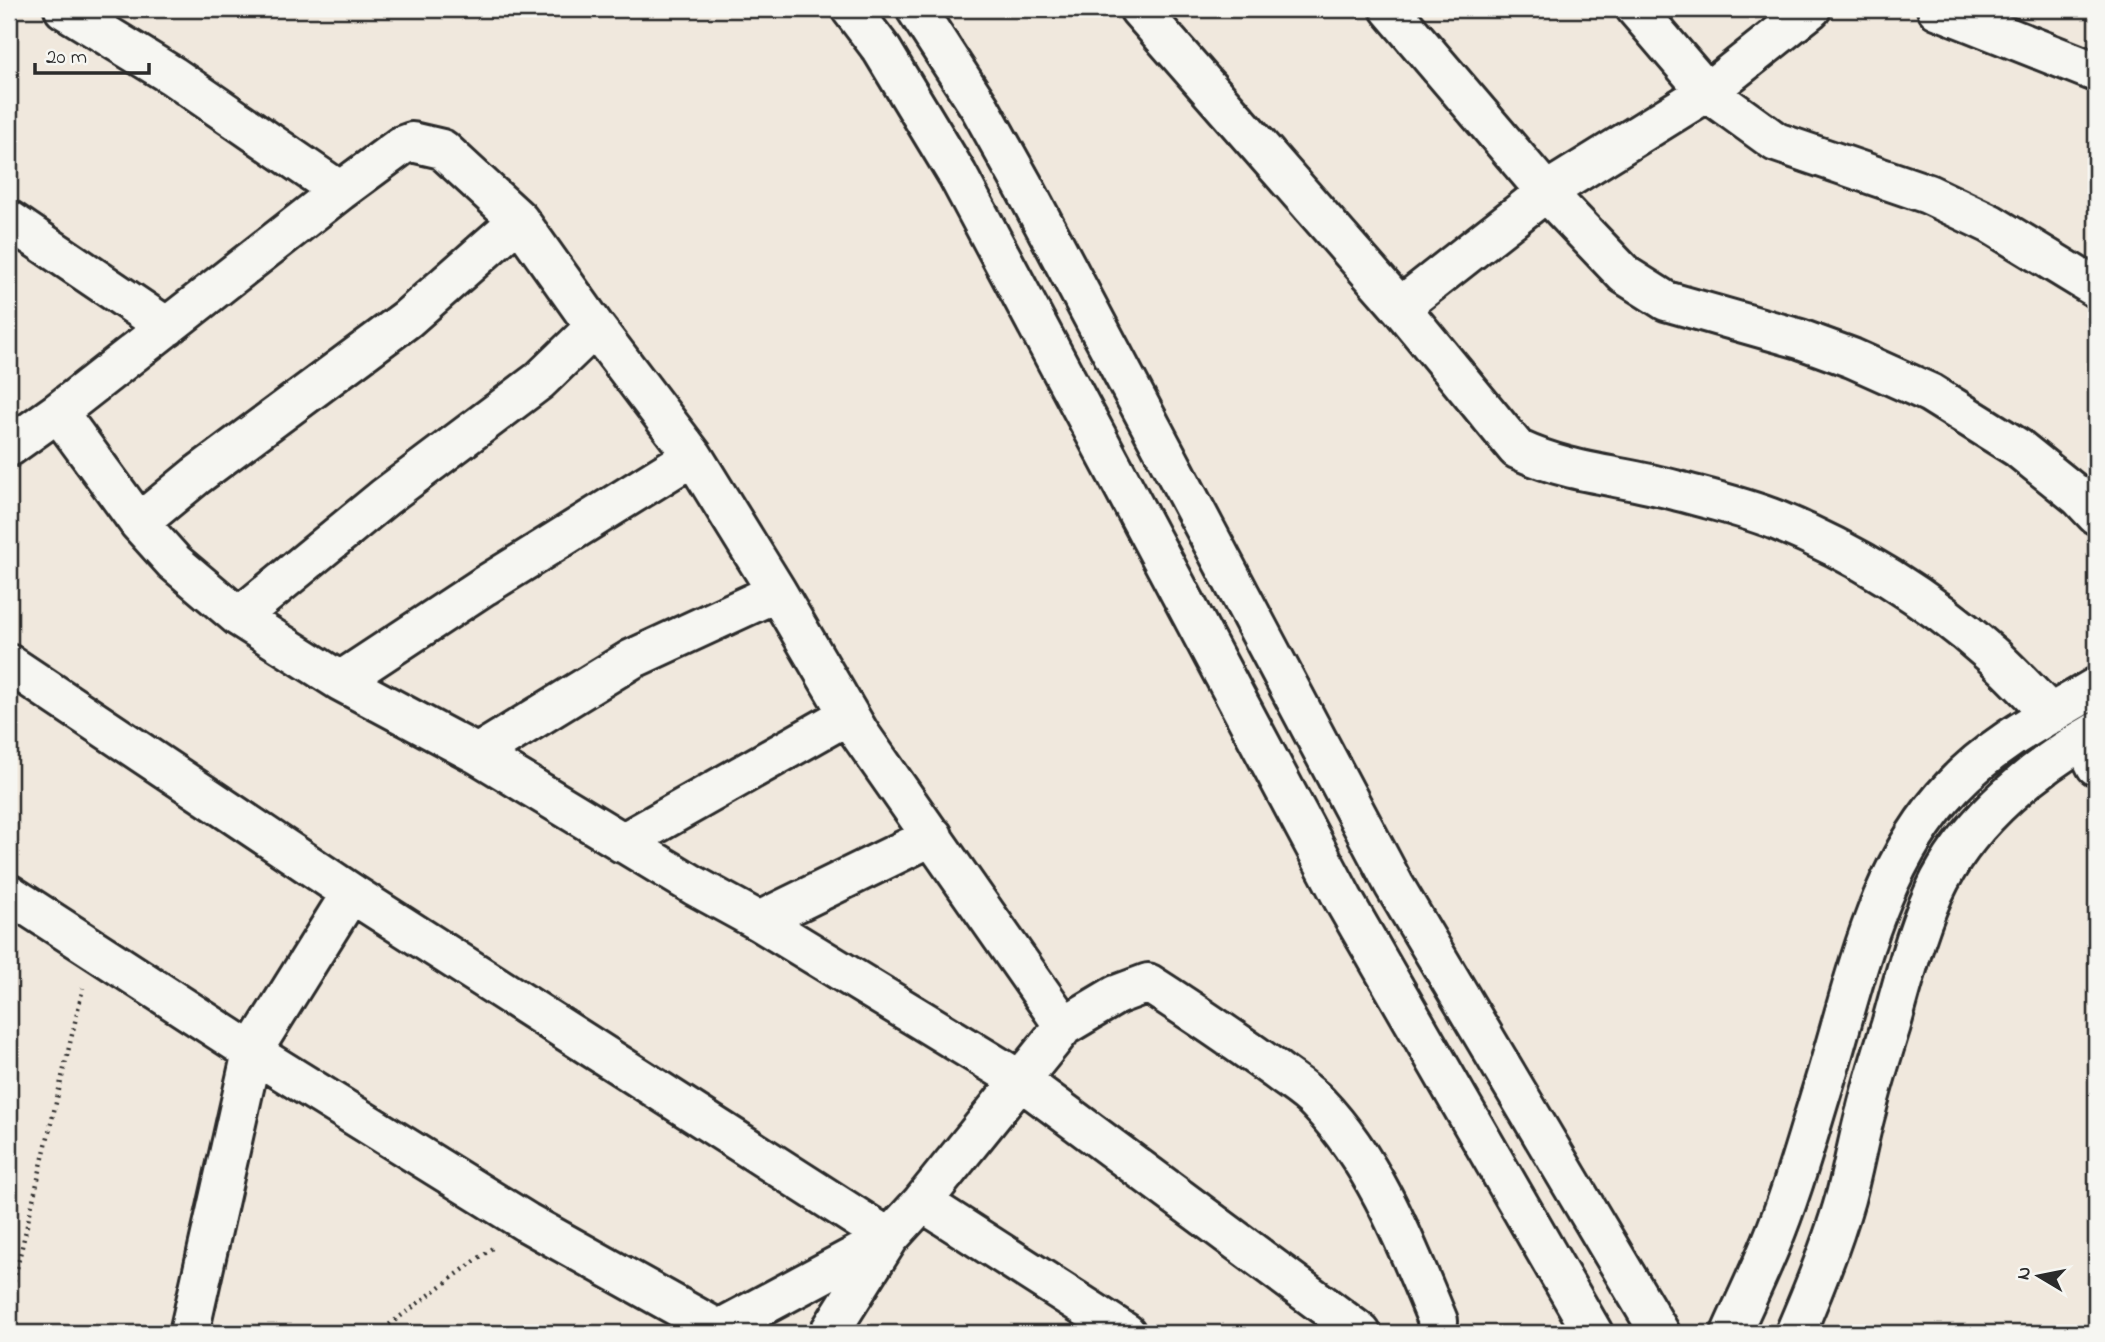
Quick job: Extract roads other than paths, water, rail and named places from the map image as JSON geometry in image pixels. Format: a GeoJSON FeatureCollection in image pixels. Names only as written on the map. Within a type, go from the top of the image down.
{"type":"FeatureCollection","features":[{"type":"Feature","properties":{"kind":"street"},"geometry":{"type":"LineString","coordinates":[[64,9],[173,76],[340,191]]}},
{"type":"Feature","properties":{"kind":"street"},"geometry":{"type":"LineString","coordinates":[[851,9],[882,50],[917,105],[963,186],[1343,899],[1593,1333]]}},
{"type":"Feature","properties":{"kind":"street"},"geometry":{"type":"LineString","coordinates":[[916,9],[980,108],[1023,185],[1394,885],[1660,1333]]}},
{"type":"Feature","properties":{"kind":"street"},"geometry":{"type":"LineString","coordinates":[[1139,9],[1400,307],[1517,449],[1539,460],[1570,470],[1672,489],[1774,519],[1849,553],[1909,591],[1991,654],[2051,714]]}},
{"type":"Feature","properties":{"kind":"street"},"geometry":{"type":"LineString","coordinates":[[1390,9],[1546,192],[1625,275],[1648,292],[1666,301],[1853,358],[1930,393],[2018,448],[2079,496],[2096,514]]}},
{"type":"Feature","properties":{"kind":"street"},"geometry":{"type":"LineString","coordinates":[[1636,9],[1707,92],[1776,142],[1928,194],[1991,224],[2096,288]]}},
{"type":"Feature","properties":{"kind":"street"},"geometry":{"type":"LineString","coordinates":[[1400,307],[1546,192],[1707,92],[1811,9]]}},
{"type":"Feature","properties":{"kind":"street"},"geometry":{"type":"LineString","coordinates":[[1937,9],[2096,72]]}},
{"type":"Feature","properties":{"kind":"street"},"geometry":{"type":"LineString","coordinates":[[9,447],[58,412],[376,162],[412,142],[442,149],[519,220],[595,327],[693,456],[777,592],[848,715],[1065,1026]]}},
{"type":"Feature","properties":{"kind":"street"},"geometry":{"type":"LineString","coordinates":[[9,220],[167,327]]}},
{"type":"Feature","properties":{"kind":"street"},"geometry":{"type":"LineString","coordinates":[[139,523],[196,476],[407,319],[519,220]]}},
{"type":"Feature","properties":{"kind":"street"},"geometry":{"type":"LineString","coordinates":[[239,617],[385,497],[538,382],[595,327]]}},
{"type":"Feature","properties":{"kind":"street"},"geometry":{"type":"LineString","coordinates":[[58,412],[139,523],[174,562],[239,617],[340,681],[477,754],[695,886],[760,920],[1020,1080],[1361,1333]]}},
{"type":"Feature","properties":{"kind":"street"},"geometry":{"type":"LineString","coordinates":[[340,681],[484,586],[693,456]]}},
{"type":"Feature","properties":{"kind":"street"},"geometry":{"type":"LineString","coordinates":[[477,754],[632,659],[777,592]]}},
{"type":"Feature","properties":{"kind":"street"},"geometry":{"type":"LineString","coordinates":[[9,664],[351,892],[889,1238]]}},
{"type":"Feature","properties":{"kind":"street"},"geometry":{"type":"LineString","coordinates":[[1731,1333],[1770,1244],[1823,1088],[1865,944],[1885,889],[1903,853],[1927,816],[1953,785],[2016,734],[2096,687]]}},
{"type":"Feature","properties":{"kind":"street"},"geometry":{"type":"LineString","coordinates":[[622,843],[848,715]]}},
{"type":"Feature","properties":{"kind":"street"},"geometry":{"type":"LineString","coordinates":[[1795,1333],[1820,1274],[1844,1200],[1899,997],[1925,914],[1940,880],[1984,818],[2012,793],[2092,746]]}},
{"type":"Feature","properties":{"kind":"street"},"geometry":{"type":"LineString","coordinates":[[760,920],[933,836]]}},
{"type":"Feature","properties":{"kind":"street"},"geometry":{"type":"LineString","coordinates":[[189,1333],[252,1052],[351,892]]}},
{"type":"Feature","properties":{"kind":"street"},"geometry":{"type":"LineString","coordinates":[[9,894],[252,1052],[526,1222],[715,1331],[889,1238]]}},
{"type":"Feature","properties":{"kind":"street"},"geometry":{"type":"LineString","coordinates":[[840,1330],[889,1238],[922,1202],[1065,1026],[1116,995],[1148,983],[1229,1036],[1317,1100],[1353,1143],[1378,1186],[1408,1250],[1438,1321],[1436,1333]]}},
{"type":"Feature","properties":{"kind":"street"},"geometry":{"type":"LineString","coordinates":[[922,1202],[1126,1333]]}}]}
